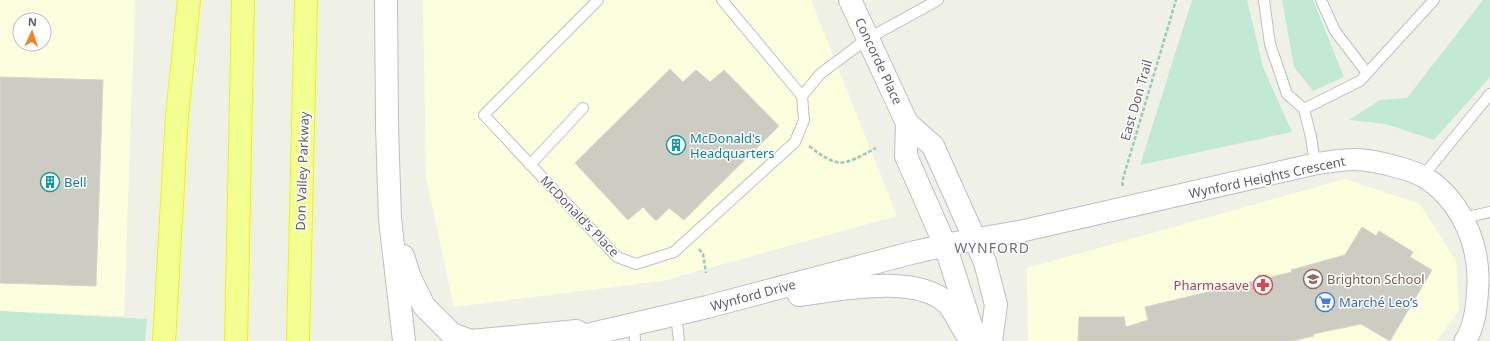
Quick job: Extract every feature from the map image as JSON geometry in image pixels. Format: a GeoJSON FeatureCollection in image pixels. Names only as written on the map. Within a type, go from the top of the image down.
{"type":"FeatureCollection","features":[{"type":"Feature","properties":{"kind":"highway"},"geometry":{"type":"LineString","coordinates":[[164,341],[177,116],[189,0]]}},
{"type":"Feature","properties":{"kind":"highway"},"geometry":{"type":"LineString","coordinates":[[236,341],[243,0]]}},
{"type":"Feature","properties":{"kind":"highway","name":"Don Valley Parkway"},"geometry":{"type":"LineString","coordinates":[[298,341],[306,0]]}},
{"type":"Feature","properties":{"kind":"street"},"geometry":{"type":"LineString","coordinates":[[386,0],[387,127],[390,219],[404,341]]}},
{"type":"Feature","properties":{"kind":"street","name":"Concorde Place"},"geometry":{"type":"LineString","coordinates":[[850,0],[907,123],[933,146],[975,239]]}},
{"type":"Feature","properties":{"kind":"street","name":"Concorde Place"},"geometry":{"type":"LineString","coordinates":[[907,123],[906,156],[945,245]]}},
{"type":"Feature","properties":{"kind":"street","name":"Wynford Heights Crescent"},"geometry":{"type":"LineString","coordinates":[[975,239],[1022,230],[1315,164],[1344,159],[1379,162],[1423,176],[1442,192],[1463,218],[1484,271],[1477,305],[1465,341]]}},
{"type":"Feature","properties":{"kind":"street"},"geometry":{"type":"LineString","coordinates":[[390,219],[410,278],[424,306],[452,334],[472,341],[629,331]]}},
{"type":"Feature","properties":{"kind":"street"},"geometry":{"type":"LineString","coordinates":[[975,239],[985,262],[996,305],[991,341]]}},
{"type":"Feature","properties":{"kind":"street","name":"Wynford Drive"},"geometry":{"type":"LineString","coordinates":[[561,341],[629,331],[676,314],[945,245],[975,239]]}},
{"type":"Feature","properties":{"kind":"street"},"geometry":{"type":"LineString","coordinates":[[945,245],[976,341]]}},
{"type":"Feature","properties":{"kind":"street"},"geometry":{"type":"LineString","coordinates":[[706,307],[863,286],[903,286],[924,290],[947,304],[970,341]]}},
{"type":"Feature","properties":{"kind":"lane","name":"McDonald's Place"},"geometry":{"type":"LineString","coordinates":[[598,0],[484,115],[617,257],[636,264],[674,252],[795,142],[804,120],[802,96]]}},
{"type":"Feature","properties":{"kind":"lane"},"geometry":{"type":"LineString","coordinates":[[722,0],[802,96],[820,74],[867,39],[938,0]]}},
{"type":"Feature","properties":{"kind":"lane"},"geometry":{"type":"LineString","coordinates":[[1264,0],[1270,44],[1286,94],[1304,109],[1315,164]]}},
{"type":"Feature","properties":{"kind":"lane"},"geometry":{"type":"LineString","coordinates":[[1320,0],[1335,31],[1367,73]]}},
{"type":"Feature","properties":{"kind":"lane"},"geometry":{"type":"LineString","coordinates":[[1304,109],[1360,81],[1434,0]]}},
{"type":"Feature","properties":{"kind":"lane"},"geometry":{"type":"LineString","coordinates":[[1423,176],[1490,94]]}},
{"type":"Feature","properties":{"kind":"lane"},"geometry":{"type":"LineString","coordinates":[[530,165],[583,108]]}},
{"type":"Feature","properties":{"kind":"lane"},"geometry":{"type":"LineString","coordinates":[[1463,218],[1490,212]]}},
{"type":"Feature","properties":{"kind":"lane"},"geometry":{"type":"LineString","coordinates":[[676,314],[679,341]]}},
{"type":"Feature","properties":{"kind":"path","name":"East Don Trail"},"geometry":{"type":"LineString","coordinates":[[1126,206],[1122,182],[1176,0]]}},
{"type":"Feature","properties":{"kind":"path"},"geometry":{"type":"LineString","coordinates":[[797,136],[819,154],[834,163],[847,164],[876,148]]}},
{"type":"Feature","properties":{"kind":"path"},"geometry":{"type":"LineString","coordinates":[[690,238],[703,254],[706,273]]}},
{"type":"Feature","properties":{"kind":"shaded area"},"geometry":{"type":"Polygon","coordinates":[[[0,0],[135,0],[124,316],[0,311],[0,0]]]}},
{"type":"Feature","properties":{"kind":"shaded area"},"geometry":{"type":"Polygon","coordinates":[[[423,0],[811,0],[897,216],[662,281],[454,307],[426,177],[423,0]]]}},
{"type":"Feature","properties":{"kind":"shaded area"},"geometry":{"type":"Polygon","coordinates":[[[1192,0],[1247,0],[1263,67],[1292,132],[1140,165],[1192,0]]]}},
{"type":"Feature","properties":{"kind":"shaded area"},"geometry":{"type":"Polygon","coordinates":[[[1282,0],[1313,0],[1344,77],[1313,91],[1294,67],[1282,0]]]}},
{"type":"Feature","properties":{"kind":"shaded area"},"geometry":{"type":"Polygon","coordinates":[[[1483,0],[1490,0],[1490,77],[1434,140],[1386,124],[1349,120],[1380,100],[1407,98],[1483,0]]]}},
{"type":"Feature","properties":{"kind":"shaded area"},"geometry":{"type":"Polygon","coordinates":[[[1345,179],[1420,204],[1456,261],[1459,310],[1437,341],[1028,341],[1027,268],[1345,179]]]}},
{"type":"Feature","properties":{"kind":"shaded area"},"geometry":{"type":"Polygon","coordinates":[[[0,311],[147,319],[145,341],[0,341],[0,311]]]}},
{"type":"Feature","properties":{"kind":"building","name":"McDonald's Headquarters"},"geometry":{"type":"Polygon","coordinates":[[[670,69],[683,82],[696,70],[710,82],[724,70],[778,125],[778,127],[684,220],[669,208],[657,220],[655,220],[643,207],[628,220],[575,163],[670,69]]]}},
{"type":"Feature","properties":{"kind":"building","name":"Bell"},"geometry":{"type":"Polygon","coordinates":[[[0,77],[103,80],[96,286],[0,283],[0,77]]]}},
{"type":"Feature","properties":{"kind":"building"},"geometry":{"type":"Polygon","coordinates":[[[1362,227],[1376,236],[1379,231],[1413,252],[1410,257],[1432,270],[1390,341],[1361,324],[1313,334],[1314,336],[1292,341],[1078,341],[1079,317],[1124,317],[1126,327],[1148,320],[1145,307],[1292,272],[1291,270],[1345,255],[1362,227]]]}},
{"type":"Feature","properties":{"kind":"place","name":"McDonald's Headquarters"},"geometry":{"type":"Point","coordinates":[676,145]}},
{"type":"Feature","properties":{"kind":"place","name":"Bell"},"geometry":{"type":"Point","coordinates":[50,182]}},
{"type":"Feature","properties":{"kind":"place","name":"Brighton School"},"geometry":{"type":"Point","coordinates":[1313,279]}},
{"type":"Feature","properties":{"kind":"place","name":"Pharmasave"},"geometry":{"type":"Point","coordinates":[1263,285]}},
{"type":"Feature","properties":{"kind":"place","name":"Marché Leo’s"},"geometry":{"type":"Point","coordinates":[1325,302]}},
{"type":"Feature","properties":{"kind":"district","name":"WYNFORD"},"geometry":{"type":"Point","coordinates":[992,247]}}]}
